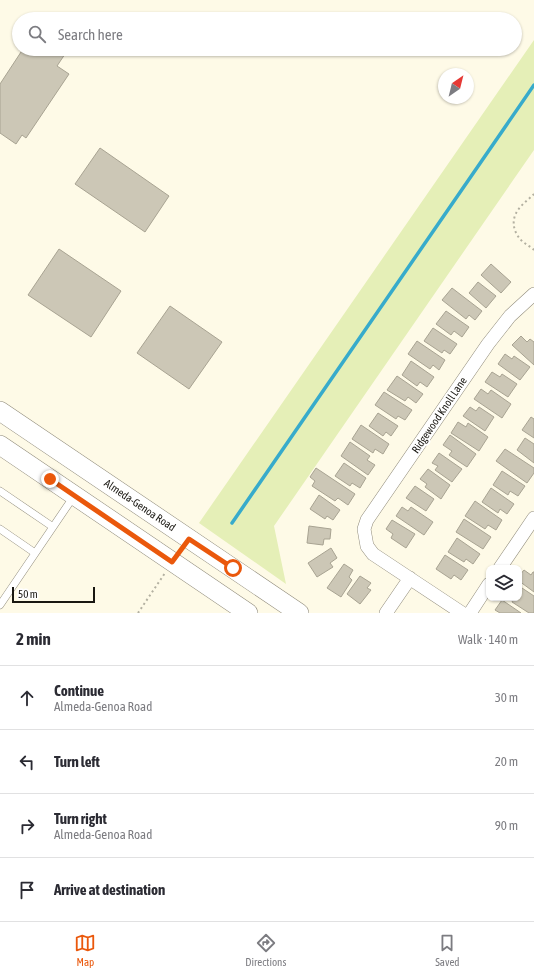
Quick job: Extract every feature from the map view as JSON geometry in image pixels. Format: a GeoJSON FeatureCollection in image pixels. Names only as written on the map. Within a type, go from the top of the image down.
{"type":"FeatureCollection","features":[{"type":"Feature","properties":{"kind":"main road","name":"Almeda-Genoa Road"},"geometry":{"type":"LineString","coordinates":[[0,411],[299,613]]}},
{"type":"Feature","properties":{"kind":"main road"},"geometry":{"type":"LineString","coordinates":[[0,445],[248,613]]}},
{"type":"Feature","properties":{"kind":"main road"},"geometry":{"type":"LineString","coordinates":[[172,562],[189,539]]}},
{"type":"Feature","properties":{"kind":"street","name":"Ridgewood Knoll Lane"},"geometry":{"type":"LineString","coordinates":[[410,578],[373,554],[367,546],[364,529],[367,520],[488,344],[510,316],[534,294]]}},
{"type":"Feature","properties":{"kind":"street"},"geometry":{"type":"LineString","coordinates":[[502,565],[534,518]]}},
{"type":"Feature","properties":{"kind":"street"},"geometry":{"type":"LineString","coordinates":[[386,613],[410,578],[462,613]]}},
{"type":"Feature","properties":{"kind":"street"},"geometry":{"type":"LineString","coordinates":[[470,613],[486,589]]}},
{"type":"Feature","properties":{"kind":"lane"},"geometry":{"type":"LineString","coordinates":[[0,491],[53,527]]}},
{"type":"Feature","properties":{"kind":"lane"},"geometry":{"type":"LineString","coordinates":[[0,605],[74,496]]}},
{"type":"Feature","properties":{"kind":"lane"},"geometry":{"type":"LineString","coordinates":[[0,529],[36,553]]}},
{"type":"Feature","properties":{"kind":"path"},"geometry":{"type":"LineString","coordinates":[[534,194],[518,210],[514,222],[514,229],[518,236],[523,242],[534,249]]}},
{"type":"Feature","properties":{"kind":"path"},"geometry":{"type":"LineString","coordinates":[[138,613],[172,562]]}},
{"type":"Feature","properties":{"kind":"green space"},"geometry":{"type":"Polygon","coordinates":[[[534,40],[534,150],[274,526],[286,584],[199,523],[534,40]]]}},
{"type":"Feature","properties":{"kind":"building"},"geometry":{"type":"Polygon","coordinates":[[[18,56],[64,56],[57,66],[69,74],[26,138],[22,135],[16,144],[0,133],[0,84],[18,56]]]}},
{"type":"Feature","properties":{"kind":"building"},"geometry":{"type":"Polygon","coordinates":[[[100,148],[169,196],[145,232],[75,184],[100,148]]]}},
{"type":"Feature","properties":{"kind":"building"},"geometry":{"type":"Polygon","coordinates":[[[59,249],[121,291],[91,337],[28,295],[59,249]]]}},
{"type":"Feature","properties":{"kind":"building"},"geometry":{"type":"Polygon","coordinates":[[[491,264],[511,282],[501,293],[481,275],[491,264]]]}},
{"type":"Feature","properties":{"kind":"building"},"geometry":{"type":"Polygon","coordinates":[[[478,282],[496,296],[486,308],[469,293],[478,282]]]}},
{"type":"Feature","properties":{"kind":"building"},"geometry":{"type":"Polygon","coordinates":[[[452,288],[482,311],[475,320],[469,315],[466,319],[442,300],[452,288]]]}},
{"type":"Feature","properties":{"kind":"building"},"geometry":{"type":"Polygon","coordinates":[[[170,306],[222,342],[189,389],[137,353],[170,306]]]}},
{"type":"Feature","properties":{"kind":"building"},"geometry":{"type":"Polygon","coordinates":[[[446,311],[469,327],[462,337],[454,331],[451,335],[436,324],[446,311]]]}},
{"type":"Feature","properties":{"kind":"building"},"geometry":{"type":"Polygon","coordinates":[[[433,328],[457,344],[450,354],[444,350],[442,353],[424,341],[433,328]]]}},
{"type":"Feature","properties":{"kind":"building"},"geometry":{"type":"Polygon","coordinates":[[[521,336],[527,342],[530,339],[534,342],[534,365],[512,345],[521,336]]]}},
{"type":"Feature","properties":{"kind":"building"},"geometry":{"type":"Polygon","coordinates":[[[417,341],[445,360],[439,370],[433,365],[430,369],[408,354],[417,341]]]}},
{"type":"Feature","properties":{"kind":"building"},"geometry":{"type":"Polygon","coordinates":[[[505,354],[512,359],[514,356],[530,367],[520,380],[498,364],[505,354]]]}},
{"type":"Feature","properties":{"kind":"building"},"geometry":{"type":"Polygon","coordinates":[[[411,361],[434,377],[427,387],[420,382],[417,386],[402,375],[411,361]]]}},
{"type":"Feature","properties":{"kind":"building"},"geometry":{"type":"Polygon","coordinates":[[[492,372],[500,377],[502,374],[517,384],[508,397],[485,382],[492,372]]]}},
{"type":"Feature","properties":{"kind":"building"},"geometry":{"type":"Polygon","coordinates":[[[397,376],[423,394],[416,403],[408,397],[405,401],[387,390],[397,376]]]}},
{"type":"Feature","properties":{"kind":"building"},"geometry":{"type":"Polygon","coordinates":[[[481,389],[488,394],[491,390],[511,404],[502,418],[474,399],[481,389]]]}},
{"type":"Feature","properties":{"kind":"building"},"geometry":{"type":"Polygon","coordinates":[[[384,392],[412,410],[405,420],[398,416],[396,419],[375,405],[384,392]]]}},
{"type":"Feature","properties":{"kind":"building"},"geometry":{"type":"Polygon","coordinates":[[[470,407],[476,411],[479,407],[494,417],[485,431],[463,416],[470,407]]]}},
{"type":"Feature","properties":{"kind":"building"},"geometry":{"type":"Polygon","coordinates":[[[378,413],[398,426],[391,436],[386,432],[383,436],[369,426],[378,413]]]}},
{"type":"Feature","properties":{"kind":"building"},"geometry":{"type":"Polygon","coordinates":[[[531,417],[534,419],[534,438],[522,430],[531,417]]]}},
{"type":"Feature","properties":{"kind":"building"},"geometry":{"type":"Polygon","coordinates":[[[458,422],[466,427],[468,423],[488,437],[479,451],[451,433],[458,422]]]}},
{"type":"Feature","properties":{"kind":"building"},"geometry":{"type":"Polygon","coordinates":[[[361,425],[389,444],[383,454],[375,449],[373,453],[352,439],[361,425]]]}},
{"type":"Feature","properties":{"kind":"building"},"geometry":{"type":"Polygon","coordinates":[[[450,435],[476,454],[467,467],[449,455],[452,451],[443,445],[450,435]]]}},
{"type":"Feature","properties":{"kind":"building"},"geometry":{"type":"Polygon","coordinates":[[[525,438],[534,444],[534,463],[517,450],[525,438]]]}},
{"type":"Feature","properties":{"kind":"building"},"geometry":{"type":"Polygon","coordinates":[[[350,442],[370,456],[367,460],[375,465],[368,475],[341,456],[350,442]]]}},
{"type":"Feature","properties":{"kind":"building"},"geometry":{"type":"Polygon","coordinates":[[[505,449],[534,468],[534,473],[527,483],[496,461],[505,449]]]}},
{"type":"Feature","properties":{"kind":"building"},"geometry":{"type":"Polygon","coordinates":[[[439,453],[462,469],[452,482],[435,470],[438,466],[432,463],[439,453]]]}},
{"type":"Feature","properties":{"kind":"building"},"geometry":{"type":"Polygon","coordinates":[[[344,463],[366,478],[360,488],[352,483],[350,486],[335,476],[344,463]]]}},
{"type":"Feature","properties":{"kind":"building"},"geometry":{"type":"Polygon","coordinates":[[[316,468],[355,494],[348,505],[338,498],[335,501],[312,486],[315,481],[310,477],[316,468]]]}},
{"type":"Feature","properties":{"kind":"building"},"geometry":{"type":"Polygon","coordinates":[[[428,469],[450,485],[441,499],[425,487],[427,484],[420,479],[428,469]]]}},
{"type":"Feature","properties":{"kind":"building"},"geometry":{"type":"Polygon","coordinates":[[[502,471],[525,486],[518,496],[510,491],[508,495],[493,485],[502,471]]]}},
{"type":"Feature","properties":{"kind":"building"},"geometry":{"type":"Polygon","coordinates":[[[415,486],[434,499],[426,511],[406,498],[415,486]]]}},
{"type":"Feature","properties":{"kind":"building"},"geometry":{"type":"Polygon","coordinates":[[[491,488],[514,504],[507,514],[500,509],[498,513],[482,502],[491,488]]]}},
{"type":"Feature","properties":{"kind":"building"},"geometry":{"type":"Polygon","coordinates":[[[319,495],[340,510],[333,520],[327,516],[325,519],[310,509],[319,495]]]}},
{"type":"Feature","properties":{"kind":"building"},"geometry":{"type":"Polygon","coordinates":[[[475,501],[502,520],[496,530],[488,525],[485,529],[465,516],[475,501]]]}},
{"type":"Feature","properties":{"kind":"building"},"geometry":{"type":"Polygon","coordinates":[[[402,507],[408,511],[411,507],[433,522],[424,535],[396,516],[402,507]]]}},
{"type":"Feature","properties":{"kind":"building"},"geometry":{"type":"Polygon","coordinates":[[[464,519],[491,537],[483,549],[456,532],[464,519]]]}},
{"type":"Feature","properties":{"kind":"building"},"geometry":{"type":"Polygon","coordinates":[[[392,520],[415,534],[406,548],[391,538],[393,534],[386,529],[392,520]]]}},
{"type":"Feature","properties":{"kind":"building"},"geometry":{"type":"Polygon","coordinates":[[[309,526],[331,529],[330,539],[324,539],[323,545],[307,543],[309,526]]]}},
{"type":"Feature","properties":{"kind":"building"},"geometry":{"type":"Polygon","coordinates":[[[457,538],[480,554],[473,564],[466,559],[464,562],[448,552],[457,538]]]}},
{"type":"Feature","properties":{"kind":"building"},"geometry":{"type":"Polygon","coordinates":[[[331,548],[337,558],[330,563],[333,567],[317,577],[308,563],[331,548]]]}},
{"type":"Feature","properties":{"kind":"building"},"geometry":{"type":"Polygon","coordinates":[[[445,555],[468,570],[461,580],[454,575],[451,579],[436,569],[445,555]]]}},
{"type":"Feature","properties":{"kind":"building"},"geometry":{"type":"Polygon","coordinates":[[[344,564],[353,570],[349,577],[352,580],[341,597],[327,588],[344,564]]]}},
{"type":"Feature","properties":{"kind":"building"},"geometry":{"type":"Polygon","coordinates":[[[524,570],[531,575],[534,572],[534,592],[522,583],[522,572],[524,570]]]}},
{"type":"Feature","properties":{"kind":"building"},"geometry":{"type":"Polygon","coordinates":[[[360,576],[371,583],[367,588],[371,590],[360,604],[347,594],[360,576]]]}},
{"type":"Feature","properties":{"kind":"building"},"geometry":{"type":"Polygon","coordinates":[[[522,588],[534,596],[534,613],[529,613],[512,602],[522,601],[522,588]]]}},
{"type":"Feature","properties":{"kind":"building"},"geometry":{"type":"Polygon","coordinates":[[[501,601],[503,601],[521,613],[500,613],[495,610],[501,601]]]}},
{"type":"Feature","properties":{"kind":"waterway"},"geometry":{"type":"LineString","coordinates":[[232,523],[534,85]]}},
{"type":"Feature","properties":{"kind":"route"},"geometry":{"type":"LineString","coordinates":[[50,479],[172,562],[189,539],[233,568]]}}]}
